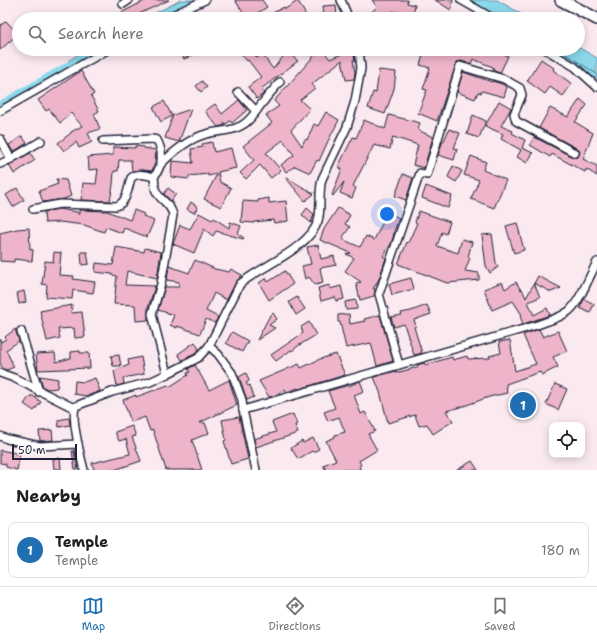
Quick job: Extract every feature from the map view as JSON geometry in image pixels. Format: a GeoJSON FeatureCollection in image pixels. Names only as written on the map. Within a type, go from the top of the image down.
{"type":"FeatureCollection","features":[{"type":"Feature","properties":{"kind":"main road"},"geometry":{"type":"LineString","coordinates":[[561,0],[584,12]]}},
{"type":"Feature","properties":{"kind":"main road"},"geometry":{"type":"LineString","coordinates":[[585,13],[597,19]]}},
{"type":"Feature","properties":{"kind":"street"},"geometry":{"type":"LineString","coordinates":[[179,12],[205,0]]}},
{"type":"Feature","properties":{"kind":"street"},"geometry":{"type":"LineString","coordinates":[[341,0],[346,12]]}},
{"type":"Feature","properties":{"kind":"street"},"geometry":{"type":"LineString","coordinates":[[461,0],[482,12]]}},
{"type":"Feature","properties":{"kind":"street"},"geometry":{"type":"LineString","coordinates":[[0,111],[97,56]]}},
{"type":"Feature","properties":{"kind":"street"},"geometry":{"type":"LineString","coordinates":[[74,408],[112,392],[150,382],[198,358],[209,346],[240,284],[249,276],[287,255],[313,232],[318,221],[321,204],[320,186],[322,179],[348,127],[355,101],[361,68],[360,56]]}},
{"type":"Feature","properties":{"kind":"street"},"geometry":{"type":"LineString","coordinates":[[557,56],[575,67],[597,87]]}},
{"type":"Feature","properties":{"kind":"street"},"geometry":{"type":"LineString","coordinates":[[399,365],[379,294],[420,173],[427,175],[460,66],[504,79],[520,88],[522,95],[514,114],[516,121],[575,153]]}},
{"type":"Feature","properties":{"kind":"street"},"geometry":{"type":"LineString","coordinates":[[167,374],[152,314],[161,284],[173,215],[172,208],[155,189],[154,177],[161,164],[178,149],[205,134],[232,130],[243,125],[252,117],[280,82]]}},
{"type":"Feature","properties":{"kind":"street"},"geometry":{"type":"LineString","coordinates":[[238,92],[256,111]]}},
{"type":"Feature","properties":{"kind":"street"},"geometry":{"type":"LineString","coordinates":[[0,139],[11,160]]}},
{"type":"Feature","properties":{"kind":"street"},"geometry":{"type":"LineString","coordinates":[[103,141],[157,140],[160,145],[162,156],[161,164]]}},
{"type":"Feature","properties":{"kind":"street"},"geometry":{"type":"LineString","coordinates":[[0,164],[11,160],[41,141]]}},
{"type":"Feature","properties":{"kind":"street"},"geometry":{"type":"LineString","coordinates":[[33,209],[60,204],[116,206],[124,201],[130,178],[137,174],[154,177]]}},
{"type":"Feature","properties":{"kind":"street"},"geometry":{"type":"LineString","coordinates":[[242,410],[537,325],[562,315],[570,310],[576,302],[597,262]]}},
{"type":"Feature","properties":{"kind":"street"},"geometry":{"type":"LineString","coordinates":[[21,331],[39,392]]}},
{"type":"Feature","properties":{"kind":"street"},"geometry":{"type":"LineString","coordinates":[[209,346],[218,354],[232,374],[242,400],[242,410],[256,470]]}},
{"type":"Feature","properties":{"kind":"street"},"geometry":{"type":"LineString","coordinates":[[0,373],[14,378],[39,392],[74,408]]}},
{"type":"Feature","properties":{"kind":"street"},"geometry":{"type":"LineString","coordinates":[[74,408],[78,444],[84,470]]}},
{"type":"Feature","properties":{"kind":"street"},"geometry":{"type":"LineString","coordinates":[[0,436],[7,439],[40,446],[78,444]]}},
{"type":"Feature","properties":{"kind":"water"},"geometry":{"type":"Polygon","coordinates":[[[181,0],[197,0],[175,12],[158,12],[181,0]]]}},
{"type":"Feature","properties":{"kind":"water"},"geometry":{"type":"Polygon","coordinates":[[[466,0],[497,0],[518,12],[487,12],[466,0]]]}},
{"type":"Feature","properties":{"kind":"water"},"geometry":{"type":"Polygon","coordinates":[[[585,51],[597,58],[597,79],[562,56],[585,56],[585,51]]]}},
{"type":"Feature","properties":{"kind":"water"},"geometry":{"type":"Polygon","coordinates":[[[76,56],[93,56],[70,68],[68,61],[76,56]]]}},
{"type":"Feature","properties":{"kind":"building"},"geometry":{"type":"Polygon","coordinates":[[[146,0],[169,0],[143,12],[123,12],[146,0]]]}},
{"type":"Feature","properties":{"kind":"building"},"geometry":{"type":"Polygon","coordinates":[[[235,0],[262,0],[267,7],[259,12],[243,12],[235,0]]]}},
{"type":"Feature","properties":{"kind":"building"},"geometry":{"type":"Polygon","coordinates":[[[372,0],[408,0],[407,3],[415,5],[413,12],[372,12],[377,7],[372,0]]]}},
{"type":"Feature","properties":{"kind":"building"},"geometry":{"type":"Polygon","coordinates":[[[435,0],[453,0],[451,10],[435,0]]]}},
{"type":"Feature","properties":{"kind":"building"},"geometry":{"type":"Polygon","coordinates":[[[298,1],[304,12],[275,12],[284,7],[285,9],[298,1]]]}},
{"type":"Feature","properties":{"kind":"building"},"geometry":{"type":"Polygon","coordinates":[[[336,5],[336,12],[323,12],[323,6],[336,5]]]}},
{"type":"Feature","properties":{"kind":"building"},"geometry":{"type":"Polygon","coordinates":[[[6,21],[12,28],[12,39],[0,50],[0,26],[6,21]]]}},
{"type":"Feature","properties":{"kind":"building"},"geometry":{"type":"Polygon","coordinates":[[[182,56],[191,56],[184,59],[182,56]]]}},
{"type":"Feature","properties":{"kind":"building"},"geometry":{"type":"Polygon","coordinates":[[[243,56],[256,56],[257,58],[263,56],[273,69],[284,56],[292,56],[298,61],[261,89],[264,93],[257,99],[248,87],[261,77],[248,60],[247,61],[243,56]]]}},
{"type":"Feature","properties":{"kind":"building"},"geometry":{"type":"Polygon","coordinates":[[[314,56],[328,56],[330,59],[337,56],[354,56],[355,60],[353,60],[355,72],[354,79],[346,80],[342,60],[312,84],[315,88],[300,100],[310,109],[291,130],[302,146],[305,139],[307,140],[314,124],[318,126],[326,112],[339,120],[319,161],[317,160],[310,173],[295,166],[286,172],[281,165],[294,155],[283,140],[266,153],[281,170],[271,178],[260,165],[246,179],[240,173],[254,160],[243,146],[272,123],[266,115],[279,106],[274,101],[314,56]]]}},
{"type":"Feature","properties":{"kind":"building"},"geometry":{"type":"Polygon","coordinates":[[[423,56],[508,56],[500,73],[494,71],[493,67],[473,59],[471,64],[461,61],[457,62],[437,121],[418,113],[427,90],[423,89],[430,68],[420,65],[423,56]]]}},
{"type":"Feature","properties":{"kind":"building"},"geometry":{"type":"Polygon","coordinates":[[[541,59],[572,84],[563,96],[550,87],[545,94],[527,81],[541,59]]]}},
{"type":"Feature","properties":{"kind":"building"},"geometry":{"type":"Polygon","coordinates":[[[379,70],[396,72],[394,89],[385,114],[368,108],[373,92],[376,93],[379,70]]]}},
{"type":"Feature","properties":{"kind":"building"},"geometry":{"type":"Polygon","coordinates":[[[81,71],[94,94],[91,96],[99,111],[94,114],[100,129],[88,133],[92,142],[79,148],[76,142],[64,151],[58,143],[71,132],[82,126],[71,113],[60,123],[49,109],[46,111],[38,100],[81,71]]]}},
{"type":"Feature","properties":{"kind":"building"},"geometry":{"type":"Polygon","coordinates":[[[463,72],[502,84],[507,87],[504,97],[482,91],[481,93],[478,92],[475,99],[457,92],[463,72]]]}},
{"type":"Feature","properties":{"kind":"building"},"geometry":{"type":"Polygon","coordinates":[[[202,81],[207,87],[201,92],[196,86],[202,81]]]}},
{"type":"Feature","properties":{"kind":"building"},"geometry":{"type":"Polygon","coordinates":[[[580,99],[587,105],[575,122],[593,133],[583,159],[597,166],[597,176],[586,169],[585,172],[552,154],[550,157],[530,145],[534,137],[573,157],[578,157],[580,152],[578,149],[539,128],[550,108],[568,117],[580,99]]]}},
{"type":"Feature","properties":{"kind":"building"},"geometry":{"type":"Polygon","coordinates":[[[239,100],[247,110],[232,123],[230,121],[226,124],[224,122],[225,125],[218,127],[205,111],[215,104],[222,114],[239,100]]]}},
{"type":"Feature","properties":{"kind":"building"},"geometry":{"type":"Polygon","coordinates":[[[164,101],[172,116],[161,122],[153,107],[164,101]]]}},
{"type":"Feature","properties":{"kind":"building"},"geometry":{"type":"Polygon","coordinates":[[[499,101],[511,108],[501,126],[513,131],[512,133],[525,140],[522,148],[533,153],[527,163],[517,157],[521,150],[501,139],[503,134],[485,126],[499,101]]]}},
{"type":"Feature","properties":{"kind":"building"},"geometry":{"type":"Polygon","coordinates":[[[191,109],[179,142],[165,138],[173,115],[191,109]]]}},
{"type":"Feature","properties":{"kind":"building"},"geometry":{"type":"Polygon","coordinates":[[[389,115],[420,123],[418,130],[433,137],[424,168],[413,165],[418,145],[393,137],[390,149],[374,145],[353,186],[356,188],[352,198],[340,193],[344,182],[333,196],[332,195],[342,169],[338,167],[353,137],[356,138],[364,120],[385,129],[389,115]]]}},
{"type":"Feature","properties":{"kind":"building"},"geometry":{"type":"Polygon","coordinates":[[[473,115],[486,121],[479,138],[467,134],[473,115]]]}},
{"type":"Feature","properties":{"kind":"building"},"geometry":{"type":"Polygon","coordinates":[[[449,129],[460,133],[454,148],[457,149],[454,160],[438,155],[449,129]]]}},
{"type":"Feature","properties":{"kind":"building"},"geometry":{"type":"Polygon","coordinates":[[[22,136],[27,143],[13,152],[9,145],[22,136]]]}},
{"type":"Feature","properties":{"kind":"building"},"geometry":{"type":"Polygon","coordinates":[[[212,142],[214,152],[231,148],[236,168],[218,172],[220,182],[231,188],[221,207],[204,199],[217,174],[208,176],[208,174],[189,176],[189,179],[171,177],[172,161],[193,163],[191,149],[203,147],[202,144],[212,142]]]}},
{"type":"Feature","properties":{"kind":"building"},"geometry":{"type":"Polygon","coordinates":[[[135,146],[156,150],[155,163],[152,171],[132,171],[131,160],[119,160],[118,171],[114,171],[110,201],[81,200],[83,183],[96,184],[98,169],[89,170],[88,157],[113,155],[113,147],[135,148],[135,146]]]}},
{"type":"Feature","properties":{"kind":"building"},"geometry":{"type":"Polygon","coordinates":[[[30,153],[35,160],[14,174],[9,165],[30,153]]]}},
{"type":"Feature","properties":{"kind":"building"},"geometry":{"type":"Polygon","coordinates":[[[471,156],[486,162],[483,170],[506,180],[494,208],[471,199],[479,180],[464,175],[471,156]]]}},
{"type":"Feature","properties":{"kind":"building"},"geometry":{"type":"Polygon","coordinates":[[[453,166],[462,171],[456,182],[448,177],[453,166]]]}},
{"type":"Feature","properties":{"kind":"building"},"geometry":{"type":"Polygon","coordinates":[[[403,174],[413,178],[406,200],[395,196],[403,174]]]}},
{"type":"Feature","properties":{"kind":"building"},"geometry":{"type":"Polygon","coordinates":[[[286,177],[314,194],[305,201],[286,177]]]}},
{"type":"Feature","properties":{"kind":"building"},"geometry":{"type":"Polygon","coordinates":[[[56,179],[66,180],[71,196],[64,199],[43,202],[39,191],[58,184],[56,179]]]}},
{"type":"Feature","properties":{"kind":"building"},"geometry":{"type":"Polygon","coordinates":[[[426,186],[452,196],[448,208],[422,198],[426,186]]]}},
{"type":"Feature","properties":{"kind":"building"},"geometry":{"type":"Polygon","coordinates":[[[17,188],[24,200],[13,207],[6,195],[17,188]]]}},
{"type":"Feature","properties":{"kind":"building"},"geometry":{"type":"Polygon","coordinates":[[[168,188],[176,194],[171,201],[164,194],[168,188]]]}},
{"type":"Feature","properties":{"kind":"building"},"geometry":{"type":"Polygon","coordinates":[[[269,198],[269,203],[286,201],[288,221],[274,223],[273,220],[254,223],[241,222],[243,201],[258,202],[258,200],[269,198]]]}},
{"type":"Feature","properties":{"kind":"building"},"geometry":{"type":"Polygon","coordinates":[[[191,202],[198,207],[194,213],[187,209],[191,202]]]}},
{"type":"Feature","properties":{"kind":"building"},"geometry":{"type":"Polygon","coordinates":[[[307,208],[314,214],[311,223],[302,215],[307,208]]]}},
{"type":"Feature","properties":{"kind":"building"},"geometry":{"type":"Polygon","coordinates":[[[338,208],[350,215],[345,224],[350,227],[343,237],[344,240],[360,247],[366,236],[374,240],[388,212],[399,218],[391,244],[383,256],[386,258],[379,279],[373,289],[374,288],[375,290],[374,296],[360,300],[356,283],[361,282],[345,271],[354,258],[346,254],[351,253],[320,240],[324,229],[338,208]]]}},
{"type":"Feature","properties":{"kind":"building"},"geometry":{"type":"Polygon","coordinates":[[[59,209],[77,212],[79,215],[79,210],[107,211],[130,220],[134,210],[144,214],[143,216],[154,221],[147,237],[124,228],[122,233],[106,227],[104,232],[84,225],[60,222],[45,223],[44,212],[59,209]]]}},
{"type":"Feature","properties":{"kind":"building"},"geometry":{"type":"Polygon","coordinates":[[[419,211],[450,222],[446,234],[442,232],[437,246],[458,253],[462,239],[472,242],[468,257],[470,258],[465,271],[479,273],[479,280],[447,283],[398,264],[417,223],[415,222],[419,211]]]}},
{"type":"Feature","properties":{"kind":"building"},"geometry":{"type":"Polygon","coordinates":[[[199,213],[212,220],[214,218],[229,228],[230,222],[241,226],[238,234],[244,238],[243,239],[216,231],[213,236],[204,229],[194,253],[173,244],[180,225],[190,229],[199,213]]]}},
{"type":"Feature","properties":{"kind":"building"},"geometry":{"type":"Polygon","coordinates":[[[517,223],[524,250],[514,253],[506,226],[517,223]]]}},
{"type":"Feature","properties":{"kind":"building"},"geometry":{"type":"Polygon","coordinates":[[[29,228],[30,249],[33,250],[32,261],[14,259],[14,262],[0,261],[0,233],[29,228]]]}},
{"type":"Feature","properties":{"kind":"building"},"geometry":{"type":"Polygon","coordinates":[[[492,234],[496,263],[498,267],[490,273],[486,266],[482,235],[492,234]]]}},
{"type":"Feature","properties":{"kind":"building"},"geometry":{"type":"Polygon","coordinates":[[[318,245],[321,259],[334,256],[336,265],[320,268],[323,283],[315,285],[309,277],[305,279],[302,266],[311,264],[307,247],[318,245]]]}},
{"type":"Feature","properties":{"kind":"building"},"geometry":{"type":"Polygon","coordinates":[[[116,247],[144,252],[145,248],[161,252],[157,278],[127,271],[125,285],[155,286],[148,308],[148,320],[136,321],[135,305],[114,304],[117,276],[95,272],[96,263],[113,265],[116,247]]]}},
{"type":"Feature","properties":{"kind":"building"},"geometry":{"type":"Polygon","coordinates":[[[54,252],[61,253],[59,275],[74,276],[73,279],[95,282],[93,293],[73,290],[72,299],[46,297],[47,285],[42,284],[45,261],[53,262],[54,252]]]}},
{"type":"Feature","properties":{"kind":"building"},"geometry":{"type":"Polygon","coordinates":[[[81,252],[87,252],[89,264],[82,265],[81,252]]]}},
{"type":"Feature","properties":{"kind":"building"},"geometry":{"type":"Polygon","coordinates":[[[195,260],[215,269],[229,272],[231,269],[242,275],[236,282],[227,300],[214,293],[206,311],[218,317],[215,323],[206,319],[200,334],[170,325],[174,315],[158,310],[165,287],[178,287],[179,282],[167,280],[169,266],[189,273],[195,260]]]}},
{"type":"Feature","properties":{"kind":"building"},"geometry":{"type":"Polygon","coordinates":[[[285,271],[293,284],[269,300],[259,283],[266,278],[268,282],[285,271]]]}},
{"type":"Feature","properties":{"kind":"building"},"geometry":{"type":"Polygon","coordinates":[[[538,276],[561,288],[551,292],[534,283],[538,276]]]}},
{"type":"Feature","properties":{"kind":"building"},"geometry":{"type":"Polygon","coordinates":[[[411,278],[414,289],[392,295],[389,284],[411,278]]]}},
{"type":"Feature","properties":{"kind":"building"},"geometry":{"type":"Polygon","coordinates":[[[502,282],[505,289],[516,282],[521,290],[522,289],[526,298],[534,283],[540,297],[528,302],[534,315],[547,308],[550,315],[523,324],[520,316],[522,315],[513,301],[492,310],[484,289],[502,282]]]}},
{"type":"Feature","properties":{"kind":"building"},"geometry":{"type":"Polygon","coordinates":[[[330,285],[330,289],[341,286],[344,299],[336,301],[335,297],[321,301],[318,288],[330,285]]]}},
{"type":"Feature","properties":{"kind":"building"},"geometry":{"type":"Polygon","coordinates":[[[24,291],[26,302],[19,304],[17,293],[24,291]]]}},
{"type":"Feature","properties":{"kind":"building"},"geometry":{"type":"Polygon","coordinates":[[[297,297],[305,309],[296,315],[289,302],[297,297]]]}},
{"type":"Feature","properties":{"kind":"building"},"geometry":{"type":"Polygon","coordinates":[[[584,299],[594,304],[590,313],[580,308],[584,299]]]}},
{"type":"Feature","properties":{"kind":"building"},"geometry":{"type":"Polygon","coordinates":[[[356,300],[357,309],[346,310],[345,302],[356,300]]]}},
{"type":"Feature","properties":{"kind":"building"},"geometry":{"type":"Polygon","coordinates":[[[72,305],[71,313],[82,312],[85,337],[75,338],[74,328],[58,329],[60,338],[47,341],[40,311],[72,305]]]}},
{"type":"Feature","properties":{"kind":"building"},"geometry":{"type":"Polygon","coordinates":[[[427,305],[431,314],[414,320],[416,326],[414,327],[422,353],[414,355],[404,324],[394,327],[391,317],[402,315],[401,313],[427,305]]]}},
{"type":"Feature","properties":{"kind":"building"},"geometry":{"type":"Polygon","coordinates":[[[273,313],[277,319],[269,325],[275,328],[257,340],[269,317],[273,313]]]}},
{"type":"Feature","properties":{"kind":"building"},"geometry":{"type":"Polygon","coordinates":[[[349,314],[350,324],[365,321],[364,319],[380,315],[393,361],[377,366],[371,343],[346,348],[340,322],[338,322],[338,315],[349,314]]]}},
{"type":"Feature","properties":{"kind":"building"},"geometry":{"type":"Polygon","coordinates":[[[309,322],[316,335],[276,361],[271,355],[303,333],[301,327],[309,322]]]}},
{"type":"Feature","properties":{"kind":"building"},"geometry":{"type":"Polygon","coordinates":[[[15,329],[19,341],[6,350],[14,367],[7,370],[3,369],[0,363],[0,339],[1,342],[6,339],[5,337],[15,329]]]}},
{"type":"Feature","properties":{"kind":"building"},"geometry":{"type":"Polygon","coordinates":[[[539,329],[543,337],[558,331],[567,351],[553,357],[558,367],[542,375],[540,372],[506,384],[507,393],[489,397],[446,411],[453,421],[433,434],[427,424],[419,426],[415,415],[388,423],[380,392],[374,377],[396,371],[396,373],[418,367],[417,365],[424,363],[425,365],[452,357],[453,360],[467,356],[468,359],[490,358],[489,356],[501,353],[499,342],[510,340],[515,371],[536,364],[523,335],[539,329]]]}},
{"type":"Feature","properties":{"kind":"building"},"geometry":{"type":"Polygon","coordinates":[[[232,332],[248,341],[242,352],[226,343],[232,332]]]}},
{"type":"Feature","properties":{"kind":"building"},"geometry":{"type":"Polygon","coordinates":[[[195,342],[199,349],[195,354],[182,360],[178,354],[195,342]]]}},
{"type":"Feature","properties":{"kind":"building"},"geometry":{"type":"Polygon","coordinates":[[[80,351],[80,353],[89,353],[90,368],[38,370],[36,354],[55,353],[56,362],[71,358],[71,352],[80,351]]]}},
{"type":"Feature","properties":{"kind":"building"},"geometry":{"type":"Polygon","coordinates":[[[336,354],[345,375],[287,392],[285,389],[274,396],[269,397],[259,381],[299,364],[301,368],[320,359],[336,354]]]}},
{"type":"Feature","properties":{"kind":"building"},"geometry":{"type":"Polygon","coordinates":[[[119,355],[121,366],[113,366],[111,356],[119,355]]]}},
{"type":"Feature","properties":{"kind":"building"},"geometry":{"type":"Polygon","coordinates":[[[141,357],[144,374],[123,378],[124,384],[117,386],[114,371],[129,365],[128,360],[141,357]]]}},
{"type":"Feature","properties":{"kind":"building"},"geometry":{"type":"Polygon","coordinates":[[[195,365],[209,390],[229,380],[237,405],[199,423],[205,423],[209,433],[192,440],[202,470],[166,470],[153,430],[150,431],[145,417],[131,422],[123,400],[136,395],[136,397],[168,385],[169,387],[188,375],[187,373],[190,372],[188,369],[195,365]]]}},
{"type":"Feature","properties":{"kind":"building"},"geometry":{"type":"Polygon","coordinates":[[[246,373],[249,381],[246,383],[248,386],[250,385],[254,397],[247,400],[239,377],[246,373]]]}},
{"type":"Feature","properties":{"kind":"building"},"geometry":{"type":"Polygon","coordinates":[[[40,376],[58,379],[57,388],[48,389],[43,387],[40,376]]]}},
{"type":"Feature","properties":{"kind":"building"},"geometry":{"type":"Polygon","coordinates":[[[95,378],[100,391],[87,396],[74,394],[75,381],[84,382],[95,378]]]}},
{"type":"Feature","properties":{"kind":"building"},"geometry":{"type":"Polygon","coordinates":[[[360,381],[364,391],[354,395],[361,414],[365,412],[375,431],[368,434],[377,450],[359,461],[361,465],[359,467],[361,470],[326,470],[323,465],[336,460],[326,441],[335,437],[335,435],[345,432],[339,417],[328,421],[324,412],[335,408],[328,391],[349,386],[360,381]]]}},
{"type":"Feature","properties":{"kind":"building"},"geometry":{"type":"Polygon","coordinates":[[[555,384],[567,389],[558,410],[546,404],[555,384]]]}},
{"type":"Feature","properties":{"kind":"building"},"geometry":{"type":"Polygon","coordinates":[[[30,396],[33,396],[41,402],[34,411],[24,404],[30,396]]]}},
{"type":"Feature","properties":{"kind":"building"},"geometry":{"type":"Polygon","coordinates":[[[526,401],[533,406],[527,416],[519,411],[526,401]]]}},
{"type":"Feature","properties":{"kind":"building"},"geometry":{"type":"Polygon","coordinates":[[[293,414],[297,424],[295,425],[298,433],[256,447],[254,439],[276,432],[272,422],[293,414]]]}},
{"type":"Feature","properties":{"kind":"building"},"geometry":{"type":"Polygon","coordinates":[[[239,417],[248,459],[231,464],[224,441],[226,440],[222,420],[239,417]]]}},
{"type":"Feature","properties":{"kind":"building"},"geometry":{"type":"Polygon","coordinates":[[[69,418],[70,425],[59,427],[58,420],[69,418]]]}},
{"type":"Feature","properties":{"kind":"building"},"geometry":{"type":"Polygon","coordinates":[[[132,426],[136,436],[132,437],[141,461],[114,470],[94,470],[92,463],[130,454],[126,439],[119,441],[115,432],[132,426]]]}},
{"type":"Feature","properties":{"kind":"building"},"geometry":{"type":"Polygon","coordinates":[[[52,430],[53,440],[40,441],[39,431],[52,430]]]}},
{"type":"Feature","properties":{"kind":"building"},"geometry":{"type":"Polygon","coordinates":[[[313,438],[319,449],[313,452],[312,451],[298,459],[291,448],[302,441],[303,443],[313,438]]]}},
{"type":"Feature","properties":{"kind":"building"},"geometry":{"type":"Polygon","coordinates":[[[0,450],[20,454],[17,470],[6,467],[6,464],[0,463],[0,450]]]}},
{"type":"Feature","properties":{"kind":"building"},"geometry":{"type":"Polygon","coordinates":[[[72,451],[74,451],[78,469],[75,469],[72,451]]]}},
{"type":"Feature","properties":{"kind":"building"},"geometry":{"type":"Polygon","coordinates":[[[60,458],[61,469],[54,469],[53,459],[60,458]]]}},
{"type":"Feature","properties":{"kind":"building"},"geometry":{"type":"Polygon","coordinates":[[[472,461],[478,470],[457,470],[472,461]]]}},
{"type":"Feature","properties":{"kind":"waterway"},"geometry":{"type":"LineString","coordinates":[[0,106],[87,56]]}},
{"type":"Feature","properties":{"kind":"place","name":"Temple"},"geometry":{"type":"Point","coordinates":[523,405]}}]}
